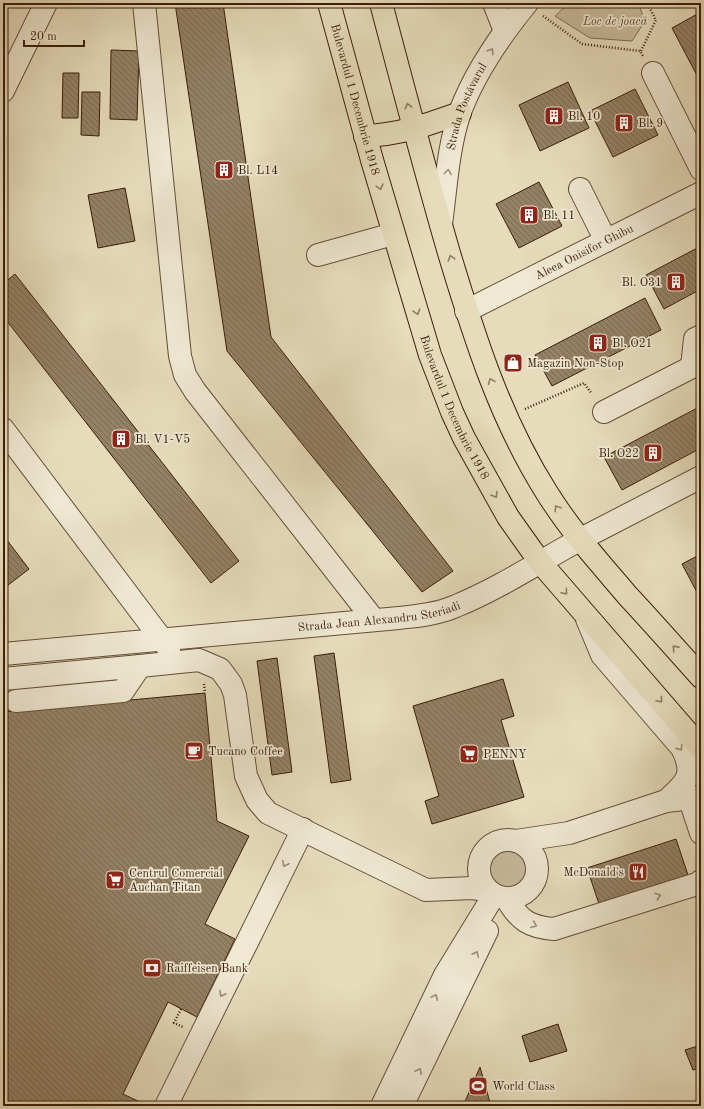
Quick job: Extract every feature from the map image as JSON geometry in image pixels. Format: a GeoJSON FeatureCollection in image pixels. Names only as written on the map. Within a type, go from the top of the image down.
{"type":"FeatureCollection","features":[{"type":"Feature","properties":{"kind":"main road","name":"Bulevardul 1 Decembrie 1918"},"geometry":{"type":"LineString","coordinates":[[329,3],[393,234],[430,355],[452,412],[508,517],[540,562],[701,748]]}},
{"type":"Feature","properties":{"kind":"main road"},"geometry":{"type":"LineString","coordinates":[[380,3],[440,224],[466,311],[486,367],[526,458],[546,493],[580,540],[701,677]]}},
{"type":"Feature","properties":{"kind":"main road"},"geometry":{"type":"LineString","coordinates":[[365,136],[396,133],[414,129],[460,113]]}},
{"type":"Feature","properties":{"kind":"street"},"geometry":{"type":"LineString","coordinates":[[3,91],[46,3]]}},
{"type":"Feature","properties":{"kind":"street"},"geometry":{"type":"LineString","coordinates":[[144,3],[180,356],[185,375],[195,391],[374,620]]}},
{"type":"Feature","properties":{"kind":"street"},"geometry":{"type":"LineString","coordinates":[[494,3],[505,31]]}},
{"type":"Feature","properties":{"kind":"street","name":"Strada Postăvarul"},"geometry":{"type":"LineString","coordinates":[[440,224],[450,155],[460,113],[472,84],[483,64],[505,31],[526,4]]}},
{"type":"Feature","properties":{"kind":"street"},"geometry":{"type":"LineString","coordinates":[[653,72],[701,169]]}},
{"type":"Feature","properties":{"kind":"street"},"geometry":{"type":"LineString","coordinates":[[580,189],[606,241]]}},
{"type":"Feature","properties":{"kind":"street","name":"Aleea Onisifor Ghibu"},"geometry":{"type":"LineString","coordinates":[[466,311],[701,193]]}},
{"type":"Feature","properties":{"kind":"street"},"geometry":{"type":"LineString","coordinates":[[318,255],[393,234]]}},
{"type":"Feature","properties":{"kind":"street"},"geometry":{"type":"LineString","coordinates":[[604,412],[692,367],[694,339],[701,336]]}},
{"type":"Feature","properties":{"kind":"street"},"geometry":{"type":"LineString","coordinates":[[3,429],[178,662]]}},
{"type":"Feature","properties":{"kind":"street"},"geometry":{"type":"LineString","coordinates":[[580,540],[701,477]]}},
{"type":"Feature","properties":{"kind":"street","name":"Strada Jean Alexandru Steriadi"},"geometry":{"type":"LineString","coordinates":[[3,654],[414,617],[455,606],[478,596],[580,540]]}},
{"type":"Feature","properties":{"kind":"street"},"geometry":{"type":"LineString","coordinates":[[585,615],[602,655],[682,748],[688,759],[689,774],[684,786],[666,801]]}},
{"type":"Feature","properties":{"kind":"street"},"geometry":{"type":"LineString","coordinates":[[3,679],[199,660],[220,669],[231,684],[235,695],[246,776],[257,800],[268,813],[426,890],[472,888],[498,896],[516,897],[525,893],[532,886],[536,878],[536,861],[529,849],[516,841]]}},
{"type":"Feature","properties":{"kind":"street"},"geometry":{"type":"LineString","coordinates":[[16,701],[123,691],[140,666]]}},
{"type":"Feature","properties":{"kind":"street"},"geometry":{"type":"LineString","coordinates":[[701,834],[693,809],[696,797],[666,801],[569,833],[516,841],[501,841],[488,848],[480,861],[478,868],[482,884],[498,896],[521,919],[538,928],[554,928],[700,883],[701,881]]}},
{"type":"Feature","properties":{"kind":"street"},"geometry":{"type":"LineString","coordinates":[[166,1106],[303,829]]}},
{"type":"Feature","properties":{"kind":"street"},"geometry":{"type":"LineString","coordinates":[[537,869],[548,852],[569,833]]}},
{"type":"Feature","properties":{"kind":"street"},"geometry":{"type":"LineString","coordinates":[[426,890],[478,868]]}},
{"type":"Feature","properties":{"kind":"street"},"geometry":{"type":"LineString","coordinates":[[406,1101],[498,896]]}},
{"type":"Feature","properties":{"kind":"street"},"geometry":{"type":"LineString","coordinates":[[382,1106],[445,975],[498,896]]}},
{"type":"Feature","properties":{"kind":"path"},"geometry":{"type":"LineString","coordinates":[[640,51],[656,20],[647,3]]}},
{"type":"Feature","properties":{"kind":"path"},"geometry":{"type":"LineString","coordinates":[[526,4],[582,44],[640,51]]}},
{"type":"Feature","properties":{"kind":"path"},"geometry":{"type":"LineString","coordinates":[[640,51],[653,72]]}},
{"type":"Feature","properties":{"kind":"path"},"geometry":{"type":"LineString","coordinates":[[507,417],[584,383],[604,412]]}},
{"type":"Feature","properties":{"kind":"green space","name":"Loc de joacă"},"geometry":{"type":"Polygon","coordinates":[[[569,3],[638,3],[645,21],[632,41],[590,38],[555,16],[569,3]]]}},
{"type":"Feature","properties":{"kind":"green space"},"geometry":{"type":"Polygon","coordinates":[[[508,851],[521,857],[527,870],[521,883],[508,889],[495,883],[489,870],[495,857],[508,851]]]}},
{"type":"Feature","properties":{"kind":"building","name":"Bl. L14"},"geometry":{"type":"Polygon","coordinates":[[[175,3],[223,3],[271,337],[453,571],[422,592],[227,351],[175,3]]]}},
{"type":"Feature","properties":{"kind":"building"},"geometry":{"type":"Polygon","coordinates":[[[701,12],[701,83],[672,28],[701,12]]]}},
{"type":"Feature","properties":{"kind":"building"},"geometry":{"type":"Polygon","coordinates":[[[111,50],[139,51],[137,120],[110,119],[111,50]]]}},
{"type":"Feature","properties":{"kind":"building"},"geometry":{"type":"Polygon","coordinates":[[[63,73],[79,73],[78,118],[62,118],[63,73]]]}},
{"type":"Feature","properties":{"kind":"building","name":"Bl. 10"},"geometry":{"type":"Polygon","coordinates":[[[568,82],[589,128],[540,151],[519,105],[568,82]]]}},
{"type":"Feature","properties":{"kind":"building","name":"Bl. 9"},"geometry":{"type":"Polygon","coordinates":[[[635,89],[658,135],[613,157],[590,111],[635,89]]]}},
{"type":"Feature","properties":{"kind":"building"},"geometry":{"type":"Polygon","coordinates":[[[82,92],[100,92],[99,136],[81,135],[82,92]]]}},
{"type":"Feature","properties":{"kind":"building","name":"Bl. 11"},"geometry":{"type":"Polygon","coordinates":[[[539,182],[562,226],[519,248],[496,204],[539,182]]]}},
{"type":"Feature","properties":{"kind":"building"},"geometry":{"type":"Polygon","coordinates":[[[125,188],[135,241],[98,248],[88,195],[125,188]]]}},
{"type":"Feature","properties":{"kind":"building","name":"Bl. O31"},"geometry":{"type":"Polygon","coordinates":[[[701,246],[701,289],[664,309],[646,275],[701,246]]]}},
{"type":"Feature","properties":{"kind":"building","name":"Bl. V1-V5"},"geometry":{"type":"Polygon","coordinates":[[[15,274],[239,561],[211,583],[3,316],[3,284],[15,274]]]}},
{"type":"Feature","properties":{"kind":"building","name":"Bl. O21"},"geometry":{"type":"Polygon","coordinates":[[[645,298],[661,330],[552,386],[535,355],[645,298]]]}},
{"type":"Feature","properties":{"kind":"building","name":"Bl. O22"},"geometry":{"type":"Polygon","coordinates":[[[701,406],[701,448],[622,490],[604,457],[701,406]]]}},
{"type":"Feature","properties":{"kind":"building"},"geometry":{"type":"Polygon","coordinates":[[[3,535],[29,569],[3,589],[3,535]]]}},
{"type":"Feature","properties":{"kind":"building"},"geometry":{"type":"Polygon","coordinates":[[[701,554],[701,597],[700,598],[682,564],[701,554]]]}},
{"type":"Feature","properties":{"kind":"building"},"geometry":{"type":"Polygon","coordinates":[[[334,653],[351,780],[331,783],[314,656],[334,653]]]}},
{"type":"Feature","properties":{"kind":"building"},"geometry":{"type":"Polygon","coordinates":[[[277,658],[292,772],[272,775],[257,661],[277,658]]]}},
{"type":"Feature","properties":{"kind":"building","name":"PENNY"},"geometry":{"type":"Polygon","coordinates":[[[503,679],[514,716],[501,720],[524,797],[432,824],[425,801],[439,796],[413,706],[503,679]]]}},
{"type":"Feature","properties":{"kind":"building","name":"Centrul Comercial Auchan Titan"},"geometry":{"type":"Polygon","coordinates":[[[205,693],[217,821],[249,836],[205,924],[235,939],[197,1017],[168,1002],[123,1094],[142,1103],[141,1106],[3,1106],[3,712],[205,693]]]}},
{"type":"Feature","properties":{"kind":"building","name":"McDonald's"},"geometry":{"type":"Polygon","coordinates":[[[676,839],[688,875],[599,904],[587,868],[676,839]]]}},
{"type":"Feature","properties":{"kind":"building"},"geometry":{"type":"Polygon","coordinates":[[[558,1024],[567,1051],[530,1062],[522,1036],[558,1024]]]}},
{"type":"Feature","properties":{"kind":"building"},"geometry":{"type":"Polygon","coordinates":[[[701,1045],[701,1068],[693,1070],[685,1050],[701,1045]]]}},
{"type":"Feature","properties":{"kind":"building","name":"World Class"},"geometry":{"type":"Polygon","coordinates":[[[480,1067],[491,1106],[463,1106],[480,1067]]]}},
{"type":"Feature","properties":{"kind":"place","name":"Bl. 10"},"geometry":{"type":"Point","coordinates":[554,116]}},
{"type":"Feature","properties":{"kind":"place","name":"Bl. 9"},"geometry":{"type":"Point","coordinates":[624,123]}},
{"type":"Feature","properties":{"kind":"place","name":"Bl. L14"},"geometry":{"type":"Point","coordinates":[224,170]}},
{"type":"Feature","properties":{"kind":"place","name":"Bl. 11"},"geometry":{"type":"Point","coordinates":[529,215]}},
{"type":"Feature","properties":{"kind":"place","name":"Bl. O31"},"geometry":{"type":"Point","coordinates":[676,282]}},
{"type":"Feature","properties":{"kind":"place","name":"Bl. O21"},"geometry":{"type":"Point","coordinates":[598,343]}},
{"type":"Feature","properties":{"kind":"place","name":"Magazin Non-Stop"},"geometry":{"type":"Point","coordinates":[513,363]}},
{"type":"Feature","properties":{"kind":"place","name":"Bl. V1-V5"},"geometry":{"type":"Point","coordinates":[121,439]}},
{"type":"Feature","properties":{"kind":"place","name":"Bl. O22"},"geometry":{"type":"Point","coordinates":[653,453]}},
{"type":"Feature","properties":{"kind":"place","name":"Tucano Coffee"},"geometry":{"type":"Point","coordinates":[194,751]}},
{"type":"Feature","properties":{"kind":"place","name":"PENNY"},"geometry":{"type":"Point","coordinates":[469,754]}},
{"type":"Feature","properties":{"kind":"place","name":"McDonald's"},"geometry":{"type":"Point","coordinates":[638,872]}},
{"type":"Feature","properties":{"kind":"place","name":"Centrul Comercial Auchan Titan"},"geometry":{"type":"Point","coordinates":[115,880]}},
{"type":"Feature","properties":{"kind":"place","name":"Raiffeisen Bank"},"geometry":{"type":"Point","coordinates":[152,968]}},
{"type":"Feature","properties":{"kind":"place","name":"World Class"},"geometry":{"type":"Point","coordinates":[478,1086]}}]}
